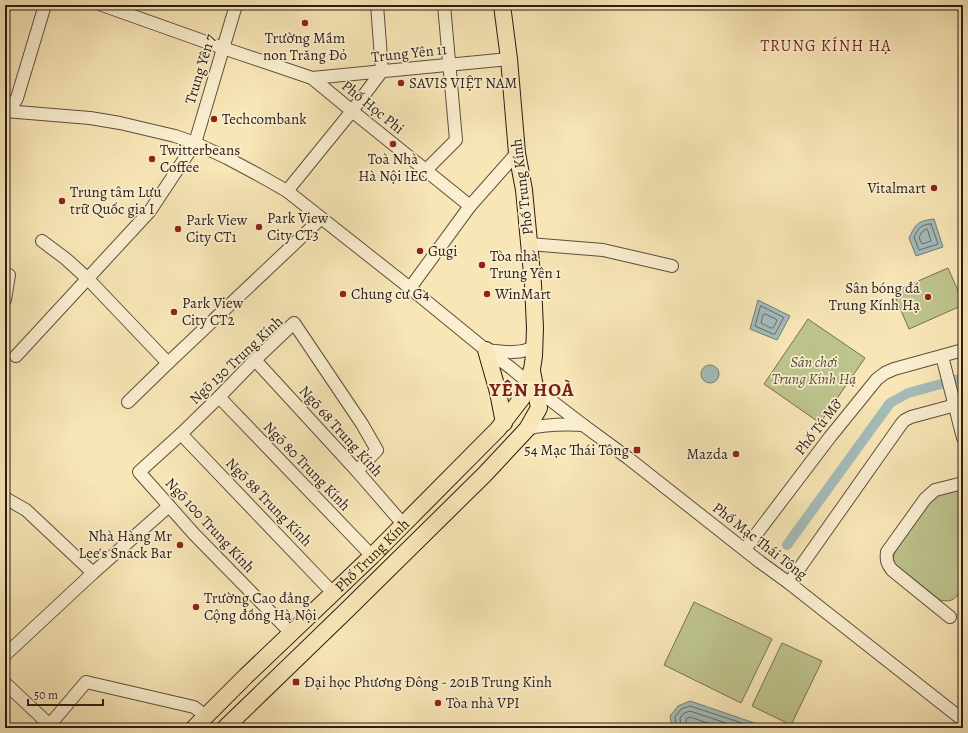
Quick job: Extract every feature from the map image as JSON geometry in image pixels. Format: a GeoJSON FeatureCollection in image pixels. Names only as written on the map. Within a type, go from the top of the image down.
{"type":"FeatureCollection","features":[{"type":"Feature","properties":{"kind":"main road","name":"Phố Trung Kính"},"geometry":{"type":"LineString","coordinates":[[225,728],[485,474],[527,429],[539,408],[532,380],[535,346],[533,284],[524,190],[517,152],[502,5]]}},
{"type":"Feature","properties":{"kind":"main road"},"geometry":{"type":"LineString","coordinates":[[486,350],[498,392],[504,423]]}},
{"type":"Feature","properties":{"kind":"main road","name":"Phố Trung Kính"},"geometry":{"type":"LineString","coordinates":[[194,728],[372,556],[504,423],[522,398],[532,380]]}},
{"type":"Feature","properties":{"kind":"street"},"geometry":{"type":"LineString","coordinates":[[7,111],[17,98],[45,5]]}},
{"type":"Feature","properties":{"kind":"street","name":"Phố Học Phi"},"geometry":{"type":"LineString","coordinates":[[102,5],[312,78],[470,206]]}},
{"type":"Feature","properties":{"kind":"street","name":"Trung Yên 7"},"geometry":{"type":"LineString","coordinates":[[16,356],[150,210],[194,143],[236,5]]}},
{"type":"Feature","properties":{"kind":"street"},"geometry":{"type":"LineString","coordinates":[[287,191],[352,111],[382,71],[377,5]]}},
{"type":"Feature","properties":{"kind":"street"},"geometry":{"type":"LineString","coordinates":[[426,170],[456,140],[444,5]]}},
{"type":"Feature","properties":{"kind":"street","name":"Trung Yên 11"},"geometry":{"type":"LineString","coordinates":[[312,78],[508,59]]}},
{"type":"Feature","properties":{"kind":"street","name":"Phố Mạc Thái Tông"},"geometry":{"type":"LineString","coordinates":[[7,111],[90,118],[175,136],[194,143],[245,168],[287,191],[486,350],[511,368],[532,380],[583,425],[628,458],[963,720]]}},
{"type":"Feature","properties":{"kind":"street"},"geometry":{"type":"LineString","coordinates":[[410,288],[470,206],[517,152]]}},
{"type":"Feature","properties":{"kind":"street"},"geometry":{"type":"LineString","coordinates":[[128,402],[321,218]]}},
{"type":"Feature","properties":{"kind":"street"},"geometry":{"type":"LineString","coordinates":[[42,241],[66,259],[88,279],[168,363]]}},
{"type":"Feature","properties":{"kind":"street"},"geometry":{"type":"LineString","coordinates":[[529,244],[603,250],[672,266]]}},
{"type":"Feature","properties":{"kind":"street"},"geometry":{"type":"LineString","coordinates":[[5,300],[9,275]]}},
{"type":"Feature","properties":{"kind":"street","name":"Ngõ 130 Trung Kính"},"geometry":{"type":"LineString","coordinates":[[139,472],[181,434],[294,323],[362,424],[377,450],[357,471]]}},
{"type":"Feature","properties":{"kind":"street"},"geometry":{"type":"LineString","coordinates":[[486,350],[501,352],[525,351],[535,346]]}},
{"type":"Feature","properties":{"kind":"street","name":"Phố Tú Mỡ"},"geometry":{"type":"LineString","coordinates":[[745,550],[877,379],[894,369],[963,350]]}},
{"type":"Feature","properties":{"kind":"street"},"geometry":{"type":"LineString","coordinates":[[942,356],[956,401],[963,438]]}},
{"type":"Feature","properties":{"kind":"street","name":"Ngõ 68 Trung Kính"},"geometry":{"type":"LineString","coordinates":[[255,360],[404,524]]}},
{"type":"Feature","properties":{"kind":"street","name":"Ngõ 80 Trung Kính"},"geometry":{"type":"LineString","coordinates":[[219,397],[372,556]]}},
{"type":"Feature","properties":{"kind":"street"},"geometry":{"type":"LineString","coordinates":[[789,583],[902,423],[911,417],[956,401]]}},
{"type":"Feature","properties":{"kind":"street"},"geometry":{"type":"LineString","coordinates":[[527,429],[554,424],[583,425]]}},
{"type":"Feature","properties":{"kind":"street","name":"Ngõ 88 Trung Kính"},"geometry":{"type":"LineString","coordinates":[[181,434],[333,593]]}},
{"type":"Feature","properties":{"kind":"street","name":"Ngõ 100 Trung Kính"},"geometry":{"type":"LineString","coordinates":[[139,472],[194,534],[291,633]]}},
{"type":"Feature","properties":{"kind":"street"},"geometry":{"type":"LineString","coordinates":[[950,617],[892,570],[887,564],[886,557],[887,552],[930,494],[935,490],[963,483]]}},
{"type":"Feature","properties":{"kind":"street"},"geometry":{"type":"LineString","coordinates":[[5,498],[26,510],[93,573]]}},
{"type":"Feature","properties":{"kind":"street"},"geometry":{"type":"LineString","coordinates":[[5,656],[93,573],[169,506]]}},
{"type":"Feature","properties":{"kind":"street"},"geometry":{"type":"LineString","coordinates":[[5,683],[50,727],[86,682],[194,707],[206,716]]}},
{"type":"Feature","properties":{"kind":"green space","name":"Sân bóng đá Trung Kính Hạ"},"geometry":{"type":"Polygon","coordinates":[[[948,268],[963,305],[909,329],[893,292],[948,268]]]}},
{"type":"Feature","properties":{"kind":"green space","name":"Sân chơi Trung Kính Hạ"},"geometry":{"type":"Polygon","coordinates":[[[808,319],[865,358],[820,423],[764,384],[808,319]]]}},
{"type":"Feature","properties":{"kind":"green space"},"geometry":{"type":"Polygon","coordinates":[[[957,490],[963,490],[963,588],[954,599],[945,601],[940,600],[895,564],[894,557],[895,552],[928,504],[939,495],[957,490]]]}},
{"type":"Feature","properties":{"kind":"green space"},"geometry":{"type":"Polygon","coordinates":[[[694,602],[772,639],[741,703],[664,665],[694,602]]]}},
{"type":"Feature","properties":{"kind":"green space"},"geometry":{"type":"Polygon","coordinates":[[[782,643],[822,661],[791,725],[752,706],[782,643]]]}},
{"type":"Feature","properties":{"kind":"water"},"geometry":{"type":"Polygon","coordinates":[[[934,219],[943,247],[916,256],[909,238],[911,233],[921,222],[934,219]]]}},
{"type":"Feature","properties":{"kind":"water"},"geometry":{"type":"Polygon","coordinates":[[[758,300],[790,316],[777,340],[750,329],[758,300]]]}},
{"type":"Feature","properties":{"kind":"water"},"geometry":{"type":"Polygon","coordinates":[[[706,365],[714,365],[719,370],[717,381],[714,383],[706,383],[701,378],[701,370],[706,365]]]}},
{"type":"Feature","properties":{"kind":"water"},"geometry":{"type":"Polygon","coordinates":[[[690,701],[769,728],[672,728],[670,716],[678,706],[690,701]]]}},
{"type":"Feature","properties":{"kind":"waterway"},"geometry":{"type":"LineString","coordinates":[[787,545],[890,403],[908,393],[963,378]]}},
{"type":"Feature","properties":{"kind":"place","name":"Trường Mầm non Trăng Đỏ"},"geometry":{"type":"Point","coordinates":[305,23]}},
{"type":"Feature","properties":{"kind":"place","name":"SAVIS VIỆT NAM"},"geometry":{"type":"Point","coordinates":[401,83]}},
{"type":"Feature","properties":{"kind":"place","name":"Techcombank"},"geometry":{"type":"Point","coordinates":[214,119]}},
{"type":"Feature","properties":{"kind":"place","name":"Toà Nhà Hà Nội IEC"},"geometry":{"type":"Point","coordinates":[393,144]}},
{"type":"Feature","properties":{"kind":"place","name":"Twitterbeans Coffee"},"geometry":{"type":"Point","coordinates":[152,159]}},
{"type":"Feature","properties":{"kind":"place","name":"Vitalmart"},"geometry":{"type":"Point","coordinates":[934,188]}},
{"type":"Feature","properties":{"kind":"place","name":"Trung tâm Lưu trữ Quốc gia I"},"geometry":{"type":"Point","coordinates":[62,201]}},
{"type":"Feature","properties":{"kind":"place","name":"Park View City CT3"},"geometry":{"type":"Point","coordinates":[259,227]}},
{"type":"Feature","properties":{"kind":"place","name":"Park View City CT1"},"geometry":{"type":"Point","coordinates":[178,229]}},
{"type":"Feature","properties":{"kind":"place","name":"Gugi"},"geometry":{"type":"Point","coordinates":[420,251]}},
{"type":"Feature","properties":{"kind":"place","name":"Tòa nhà Trung Yên 1"},"geometry":{"type":"Point","coordinates":[482,265]}},
{"type":"Feature","properties":{"kind":"place","name":"Chung cư G4"},"geometry":{"type":"Point","coordinates":[343,294]}},
{"type":"Feature","properties":{"kind":"place","name":"WinMart"},"geometry":{"type":"Point","coordinates":[487,294]}},
{"type":"Feature","properties":{"kind":"place","name":"Sân bóng đá Trung Kính Hạ"},"geometry":{"type":"Point","coordinates":[928,297]}},
{"type":"Feature","properties":{"kind":"place","name":"Park View City CT2"},"geometry":{"type":"Point","coordinates":[174,312]}},
{"type":"Feature","properties":{"kind":"place","name":"54 Mạc Thái Tông"},"geometry":{"type":"Point","coordinates":[637,450]}},
{"type":"Feature","properties":{"kind":"place","name":"Mazda"},"geometry":{"type":"Point","coordinates":[736,454]}},
{"type":"Feature","properties":{"kind":"place","name":"Nhà Hàng Mr Lee's Snack Bar"},"geometry":{"type":"Point","coordinates":[180,545]}},
{"type":"Feature","properties":{"kind":"place","name":"Trường Cao đẳng Cộng đồng Hà Nội"},"geometry":{"type":"Point","coordinates":[196,607]}},
{"type":"Feature","properties":{"kind":"place","name":"Đại học Phương Đông - 201B Trung Kinh"},"geometry":{"type":"Point","coordinates":[296,682]}},
{"type":"Feature","properties":{"kind":"place","name":"Tòa nhà VPI"},"geometry":{"type":"Point","coordinates":[438,703]}},
{"type":"Feature","properties":{"kind":"district","name":"TRUNG KÍNH HẠ"},"geometry":{"type":"Point","coordinates":[826,45]}},
{"type":"Feature","properties":{"kind":"district","name":"YÊN HOÀ"},"geometry":{"type":"Point","coordinates":[532,389]}}]}
